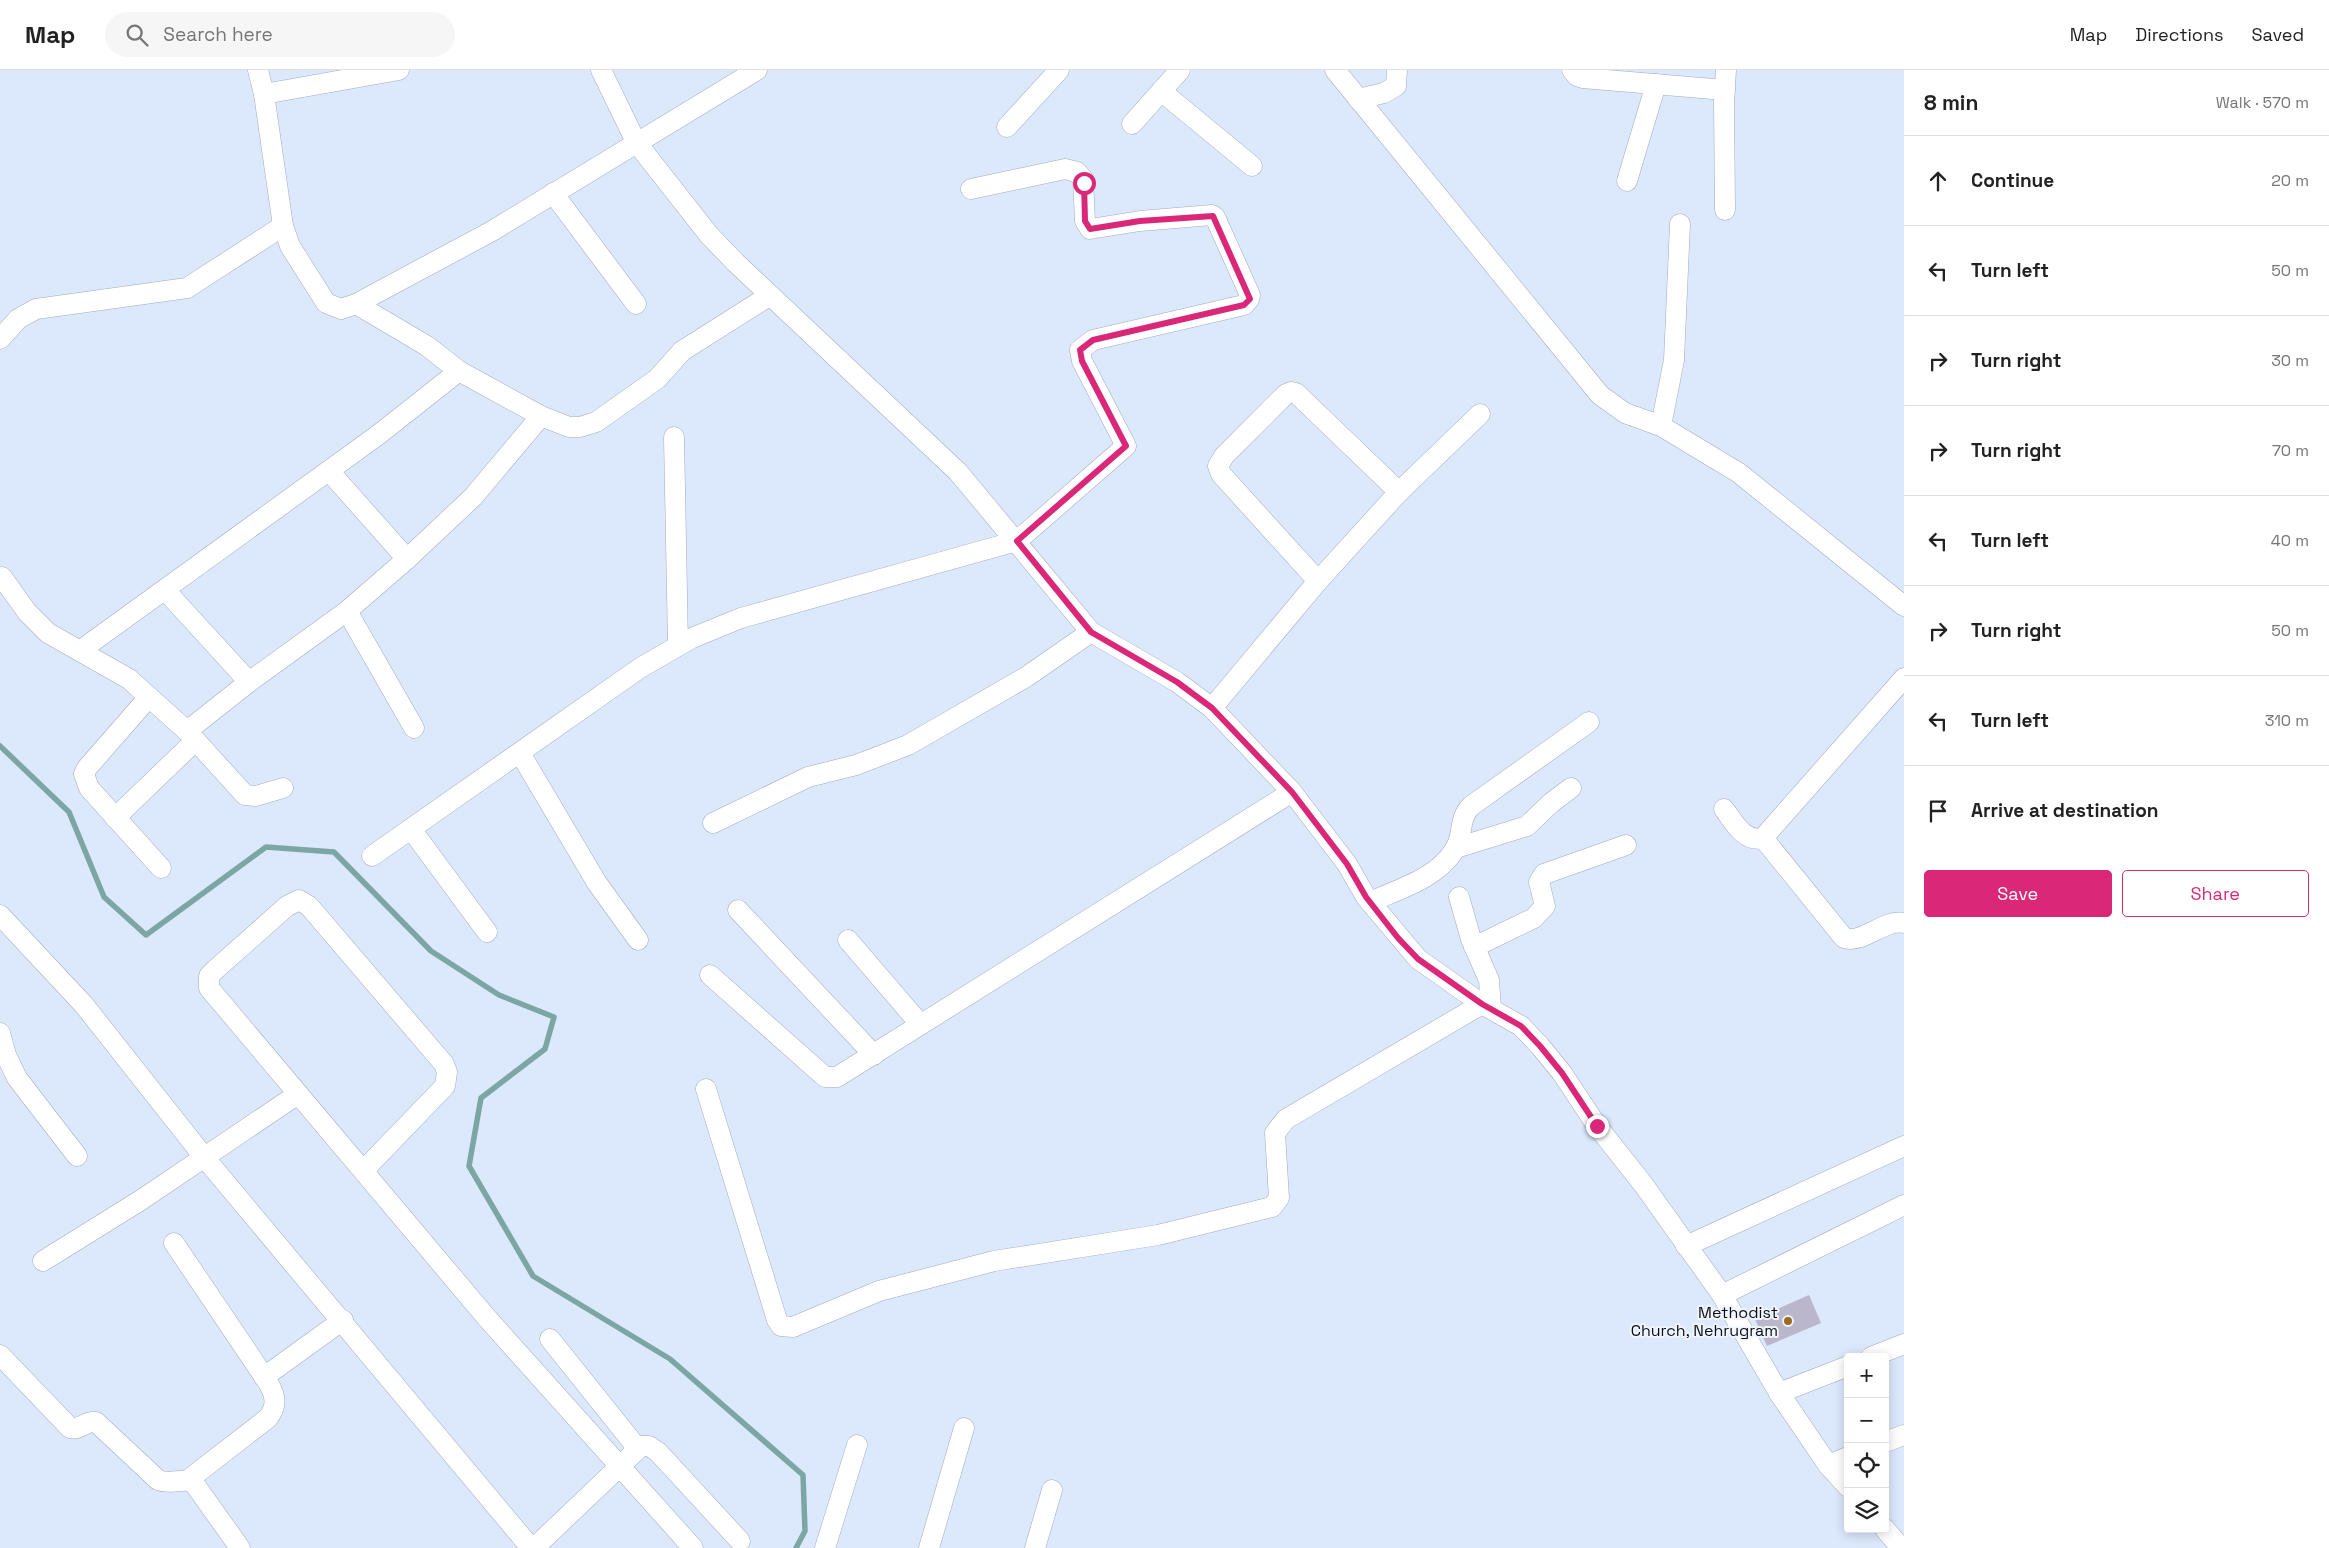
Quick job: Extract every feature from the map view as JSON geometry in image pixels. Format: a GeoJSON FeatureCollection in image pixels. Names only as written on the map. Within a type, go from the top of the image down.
{"type":"FeatureCollection","features":[{"type":"Feature","properties":{"kind":"street"},"geometry":{"type":"LineString","coordinates":[[258,70],[264,94],[283,226],[298,260],[326,303],[341,309],[356,304],[492,231],[757,70]]}},
{"type":"Feature","properties":{"kind":"street"},"geometry":{"type":"LineString","coordinates":[[264,94],[400,70]]}},
{"type":"Feature","properties":{"kind":"street"},"geometry":{"type":"LineString","coordinates":[[601,70],[636,142],[709,235],[770,296],[958,472],[1091,632],[1177,682],[1212,708],[1292,792],[1347,864],[1370,902],[1418,959],[1486,1006],[1521,1026],[1540,1046],[1722,1295],[1779,1393],[1828,1464],[1844,1482]]}},
{"type":"Feature","properties":{"kind":"street"},"geometry":{"type":"LineString","coordinates":[[1007,127],[1059,70]]}},
{"type":"Feature","properties":{"kind":"street"},"geometry":{"type":"LineString","coordinates":[[1132,124],[1180,70]]}},
{"type":"Feature","properties":{"kind":"street"},"geometry":{"type":"LineString","coordinates":[[1334,70],[1600,395],[1625,413],[1661,426],[1739,473],[1904,606]]}},
{"type":"Feature","properties":{"kind":"street"},"geometry":{"type":"LineString","coordinates":[[1358,99],[1391,90],[1396,86],[1397,70]]}},
{"type":"Feature","properties":{"kind":"street"},"geometry":{"type":"LineString","coordinates":[[1572,70],[1577,76],[1583,78],[1725,90]]}},
{"type":"Feature","properties":{"kind":"street"},"geometry":{"type":"LineString","coordinates":[[1724,210],[1726,70]]}},
{"type":"Feature","properties":{"kind":"street"},"geometry":{"type":"LineString","coordinates":[[1627,181],[1656,84]]}},
{"type":"Feature","properties":{"kind":"street"},"geometry":{"type":"LineString","coordinates":[[1161,91],[1252,166]]}},
{"type":"Feature","properties":{"kind":"street"},"geometry":{"type":"LineString","coordinates":[[372,856],[640,668],[678,646],[741,618],[1017,541],[1126,446],[1082,361],[1080,350],[1083,346],[1093,340],[1244,305],[1250,299],[1250,295],[1212,215],[1140,221],[1090,229],[1085,221],[1084,179],[1077,172],[1065,169],[971,189]]}},
{"type":"Feature","properties":{"kind":"street"},"geometry":{"type":"LineString","coordinates":[[553,193],[636,304]]}},
{"type":"Feature","properties":{"kind":"street"},"geometry":{"type":"LineString","coordinates":[[1661,426],[1674,360],[1680,224]]}},
{"type":"Feature","properties":{"kind":"street"},"geometry":{"type":"LineString","coordinates":[[0,339],[18,319],[36,309],[187,288],[283,226]]}},
{"type":"Feature","properties":{"kind":"street"},"geometry":{"type":"LineString","coordinates":[[356,304],[427,346],[459,371],[541,416],[569,426],[580,427],[596,422],[656,379],[682,351],[770,296]]}},
{"type":"Feature","properties":{"kind":"street"},"geometry":{"type":"LineString","coordinates":[[81,650],[329,471],[459,371]]}},
{"type":"Feature","properties":{"kind":"street"},"geometry":{"type":"LineString","coordinates":[[1318,581],[1221,474],[1218,466],[1224,456],[1286,394],[1296,393],[1399,492]]}},
{"type":"Feature","properties":{"kind":"street"},"geometry":{"type":"LineString","coordinates":[[1212,708],[1318,581],[1399,492],[1480,414]]}},
{"type":"Feature","properties":{"kind":"street"},"geometry":{"type":"LineString","coordinates":[[115,818],[191,736],[249,682],[347,611],[407,560],[474,497],[541,416]]}},
{"type":"Feature","properties":{"kind":"street"},"geometry":{"type":"LineString","coordinates":[[674,437],[678,646]]}},
{"type":"Feature","properties":{"kind":"street"},"geometry":{"type":"LineString","coordinates":[[329,471],[407,560]]}},
{"type":"Feature","properties":{"kind":"street"},"geometry":{"type":"LineString","coordinates":[[1,575],[38,624],[48,633],[130,679],[191,736],[245,795],[256,796],[282,788]]}},
{"type":"Feature","properties":{"kind":"street"},"geometry":{"type":"LineString","coordinates":[[165,590],[249,682]]}},
{"type":"Feature","properties":{"kind":"street"},"geometry":{"type":"LineString","coordinates":[[347,611],[414,728]]}},
{"type":"Feature","properties":{"kind":"street"},"geometry":{"type":"LineString","coordinates":[[713,823],[808,777],[856,764],[908,745],[1026,677],[1091,632]]}},
{"type":"Feature","properties":{"kind":"street"},"geometry":{"type":"LineString","coordinates":[[1724,809],[1743,834],[1757,840],[1763,838],[1904,678]]}},
{"type":"Feature","properties":{"kind":"street"},"geometry":{"type":"LineString","coordinates":[[149,697],[87,768],[84,774],[89,788],[161,868]]}},
{"type":"Feature","properties":{"kind":"street"},"geometry":{"type":"LineString","coordinates":[[1456,848],[1462,818],[1470,806],[1589,722]]}},
{"type":"Feature","properties":{"kind":"street"},"geometry":{"type":"LineString","coordinates":[[520,753],[598,883],[638,940]]}},
{"type":"Feature","properties":{"kind":"street"},"geometry":{"type":"LineString","coordinates":[[1370,902],[1424,877],[1456,848],[1527,826],[1550,803],[1571,788]]}},
{"type":"Feature","properties":{"kind":"street"},"geometry":{"type":"LineString","coordinates":[[710,975],[824,1077],[842,1076],[920,1024],[1292,792]]}},
{"type":"Feature","properties":{"kind":"street"},"geometry":{"type":"LineString","coordinates":[[411,828],[487,932]]}},
{"type":"Feature","properties":{"kind":"street"},"geometry":{"type":"LineString","coordinates":[[1763,838],[1844,938],[1854,939],[1892,922],[1904,923]]}},
{"type":"Feature","properties":{"kind":"street"},"geometry":{"type":"LineString","coordinates":[[1474,947],[1534,918],[1542,912],[1545,906],[1539,882],[1544,874],[1626,845]]}},
{"type":"Feature","properties":{"kind":"street"},"geometry":{"type":"LineString","coordinates":[[1460,897],[1474,947],[1489,980],[1486,1006]]}},
{"type":"Feature","properties":{"kind":"street"},"geometry":{"type":"LineString","coordinates":[[363,1171],[445,1086],[447,1072],[444,1064],[309,906],[299,900],[287,906],[209,976],[208,982],[214,996],[487,1318],[692,1548]]}},
{"type":"Feature","properties":{"kind":"street"},"geometry":{"type":"LineString","coordinates":[[738,910],[874,1055]]}},
{"type":"Feature","properties":{"kind":"street"},"geometry":{"type":"LineString","coordinates":[[1,919],[84,1005],[204,1157],[343,1320],[541,1546],[638,1451],[637,1446],[550,1339]]}},
{"type":"Feature","properties":{"kind":"street"},"geometry":{"type":"LineString","coordinates":[[848,940],[920,1024]]}},
{"type":"Feature","properties":{"kind":"street"},"geometry":{"type":"LineString","coordinates":[[706,1089],[777,1320],[781,1326],[793,1327],[879,1291],[994,1261],[1158,1235],[1272,1207],[1279,1198],[1275,1134],[1282,1122],[1486,1006]]}},
{"type":"Feature","properties":{"kind":"street"},"geometry":{"type":"LineString","coordinates":[[0,1033],[6,1055],[17,1078],[77,1156]]}},
{"type":"Feature","properties":{"kind":"street"},"geometry":{"type":"LineString","coordinates":[[43,1261],[141,1200],[298,1094]]}},
{"type":"Feature","properties":{"kind":"street"},"geometry":{"type":"LineString","coordinates":[[1686,1246],[1904,1146]]}},
{"type":"Feature","properties":{"kind":"street"},"geometry":{"type":"LineString","coordinates":[[1722,1295],[1904,1205]]}},
{"type":"Feature","properties":{"kind":"street"},"geometry":{"type":"LineString","coordinates":[[0,1355],[70,1428],[76,1429],[91,1421],[96,1422],[158,1480],[167,1483],[188,1480],[271,1414],[276,1399],[264,1377],[174,1242]]}},
{"type":"Feature","properties":{"kind":"street"},"geometry":{"type":"LineString","coordinates":[[264,1377],[343,1320]]}},
{"type":"Feature","properties":{"kind":"street"},"geometry":{"type":"LineString","coordinates":[[1881,1353],[1904,1344]]}},
{"type":"Feature","properties":{"kind":"street"},"geometry":{"type":"LineString","coordinates":[[1779,1393],[1844,1368]]}},
{"type":"Feature","properties":{"kind":"street"},"geometry":{"type":"LineString","coordinates":[[929,1548],[964,1428]]}},
{"type":"Feature","properties":{"kind":"street"},"geometry":{"type":"LineString","coordinates":[[1889,1441],[1904,1435]]}},
{"type":"Feature","properties":{"kind":"street"},"geometry":{"type":"LineString","coordinates":[[825,1548],[857,1445]]}},
{"type":"Feature","properties":{"kind":"street"},"geometry":{"type":"LineString","coordinates":[[637,1446],[649,1446],[658,1452],[740,1541]]}},
{"type":"Feature","properties":{"kind":"street"},"geometry":{"type":"LineString","coordinates":[[1828,1464],[1844,1458]]}},
{"type":"Feature","properties":{"kind":"street"},"geometry":{"type":"LineString","coordinates":[[188,1480],[200,1490],[240,1548]]}},
{"type":"Feature","properties":{"kind":"street"},"geometry":{"type":"LineString","coordinates":[[1035,1548],[1052,1490]]}},
{"type":"Feature","properties":{"kind":"street"},"geometry":{"type":"LineString","coordinates":[[1888,1533],[1901,1548]]}},
{"type":"Feature","properties":{"kind":"building","name":"Methodist Church, Nehrugram"},"geometry":{"type":"Polygon","coordinates":[[[1809,1295],[1821,1323],[1767,1346],[1755,1319],[1809,1295]]]}},
{"type":"Feature","properties":{"kind":"waterway"},"geometry":{"type":"LineString","coordinates":[[0,746],[69,812],[104,897],[146,935],[266,847],[334,852],[431,951],[499,995],[554,1017],[545,1049],[481,1098],[469,1166],[533,1276],[670,1359],[803,1475],[805,1531],[796,1548]]}},
{"type":"Feature","properties":{"kind":"place","name":"Methodist Church, Nehrugram"},"geometry":{"type":"Point","coordinates":[1788,1321]}},
{"type":"Feature","properties":{"kind":"route"},"geometry":{"type":"LineString","coordinates":[[1084,183],[1085,221],[1088,228],[1093,230],[1140,221],[1213,216],[1250,295],[1250,299],[1244,305],[1093,340],[1083,346],[1080,350],[1082,361],[1126,446],[1017,541],[1091,632],[1141,659],[1177,682],[1212,708],[1292,792],[1347,864],[1366,897],[1398,938],[1418,959],[1482,1004],[1521,1026],[1562,1073],[1597,1126]]}}]}
